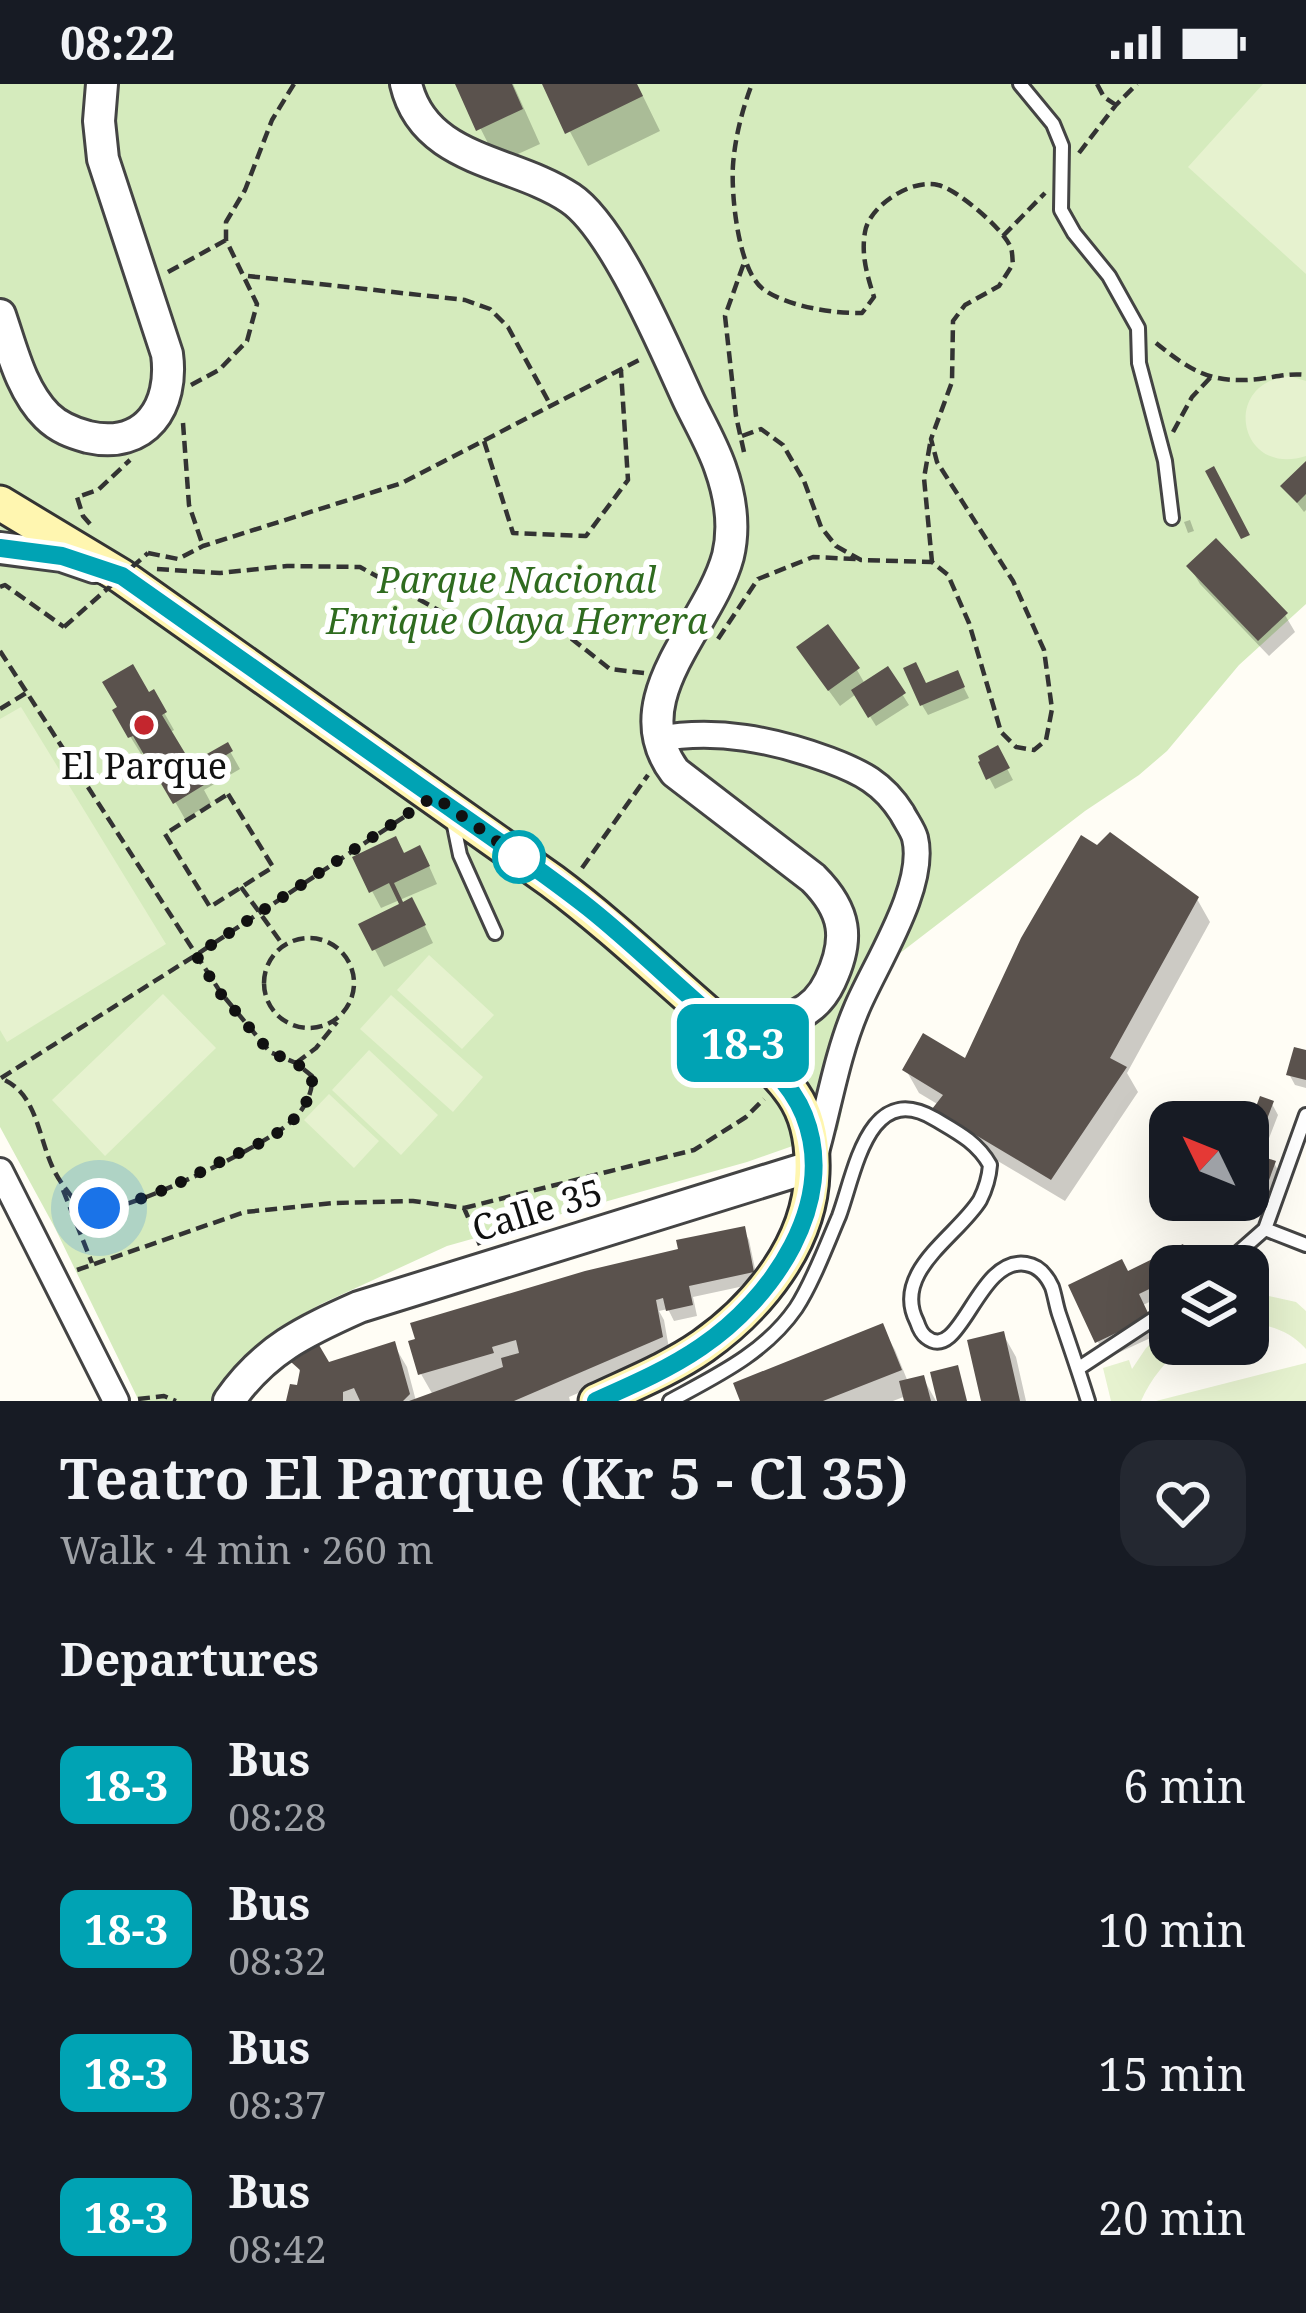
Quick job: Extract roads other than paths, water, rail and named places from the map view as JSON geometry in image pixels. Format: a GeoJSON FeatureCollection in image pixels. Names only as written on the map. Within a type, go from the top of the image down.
{"type":"FeatureCollection","features":[{"type":"Feature","properties":{"kind":"main road"},"geometry":{"type":"LineString","coordinates":[[0,503],[121,564],[566,891],[782,1081],[804,1113],[811,1137],[812,1187],[796,1240],[761,1293],[705,1345],[596,1401]]}},
{"type":"Feature","properties":{"kind":"street"},"geometry":{"type":"LineString","coordinates":[[0,315],[34,400],[50,420],[69,432],[107,441],[122,439],[173,406],[166,354],[103,159],[102,84]]}},
{"type":"Feature","properties":{"kind":"street"},"geometry":{"type":"LineString","coordinates":[[406,84],[420,118],[450,146],[542,181],[575,201],[607,236],[719,466],[732,531],[727,559],[661,696],[656,726],[660,747],[675,772],[830,894],[844,939],[838,963],[814,1004],[774,1022],[721,1025]]}},
{"type":"Feature","properties":{"kind":"street"},"geometry":{"type":"LineString","coordinates":[[0,548],[121,564]]}},
{"type":"Feature","properties":{"kind":"street"},"geometry":{"type":"LineString","coordinates":[[660,747],[700,733],[742,736],[808,752],[863,773],[895,803],[915,838],[909,892],[846,1038],[812,1166]]}},
{"type":"Feature","properties":{"kind":"street","name":"Calle 35"},"geometry":{"type":"LineString","coordinates":[[230,1401],[269,1354],[359,1306],[812,1166]]}},
{"type":"Feature","properties":{"kind":"street"},"geometry":{"type":"LineString","coordinates":[[0,1171],[116,1401]]}},
{"type":"Feature","properties":{"kind":"lane"},"geometry":{"type":"LineString","coordinates":[[1020,84],[1053,124],[1062,146],[1061,210],[1138,328],[1139,363],[1165,461],[1172,518]]}},
{"type":"Feature","properties":{"kind":"lane"},"geometry":{"type":"LineString","coordinates":[[442,802],[495,933]]}},
{"type":"Feature","properties":{"kind":"lane"},"geometry":{"type":"LineString","coordinates":[[670,1401],[739,1364],[796,1307],[839,1214],[867,1134],[883,1118],[915,1107],[974,1142],[991,1165],[978,1204],[931,1254],[914,1283],[911,1312],[924,1336],[946,1341],[988,1280],[1011,1264],[1040,1269],[1051,1286],[1088,1401]]}},
{"type":"Feature","properties":{"kind":"lane"},"geometry":{"type":"LineString","coordinates":[[1247,1245],[1265,1229],[1306,1114]]}},
{"type":"Feature","properties":{"kind":"lane"},"geometry":{"type":"LineString","coordinates":[[1265,1229],[1306,1245]]}},
{"type":"Feature","properties":{"kind":"lane"},"geometry":{"type":"LineString","coordinates":[[1078,1369],[1149,1322]]}},
{"type":"Feature","properties":{"kind":"place","name":"El Parque"},"geometry":{"type":"Point","coordinates":[144,725]}},
{"type":"Feature","properties":{"kind":"park label","name":"Parque Nacional Enrique Olaya Herrera"},"geometry":{"type":"Point","coordinates":[517,600]}}]}
